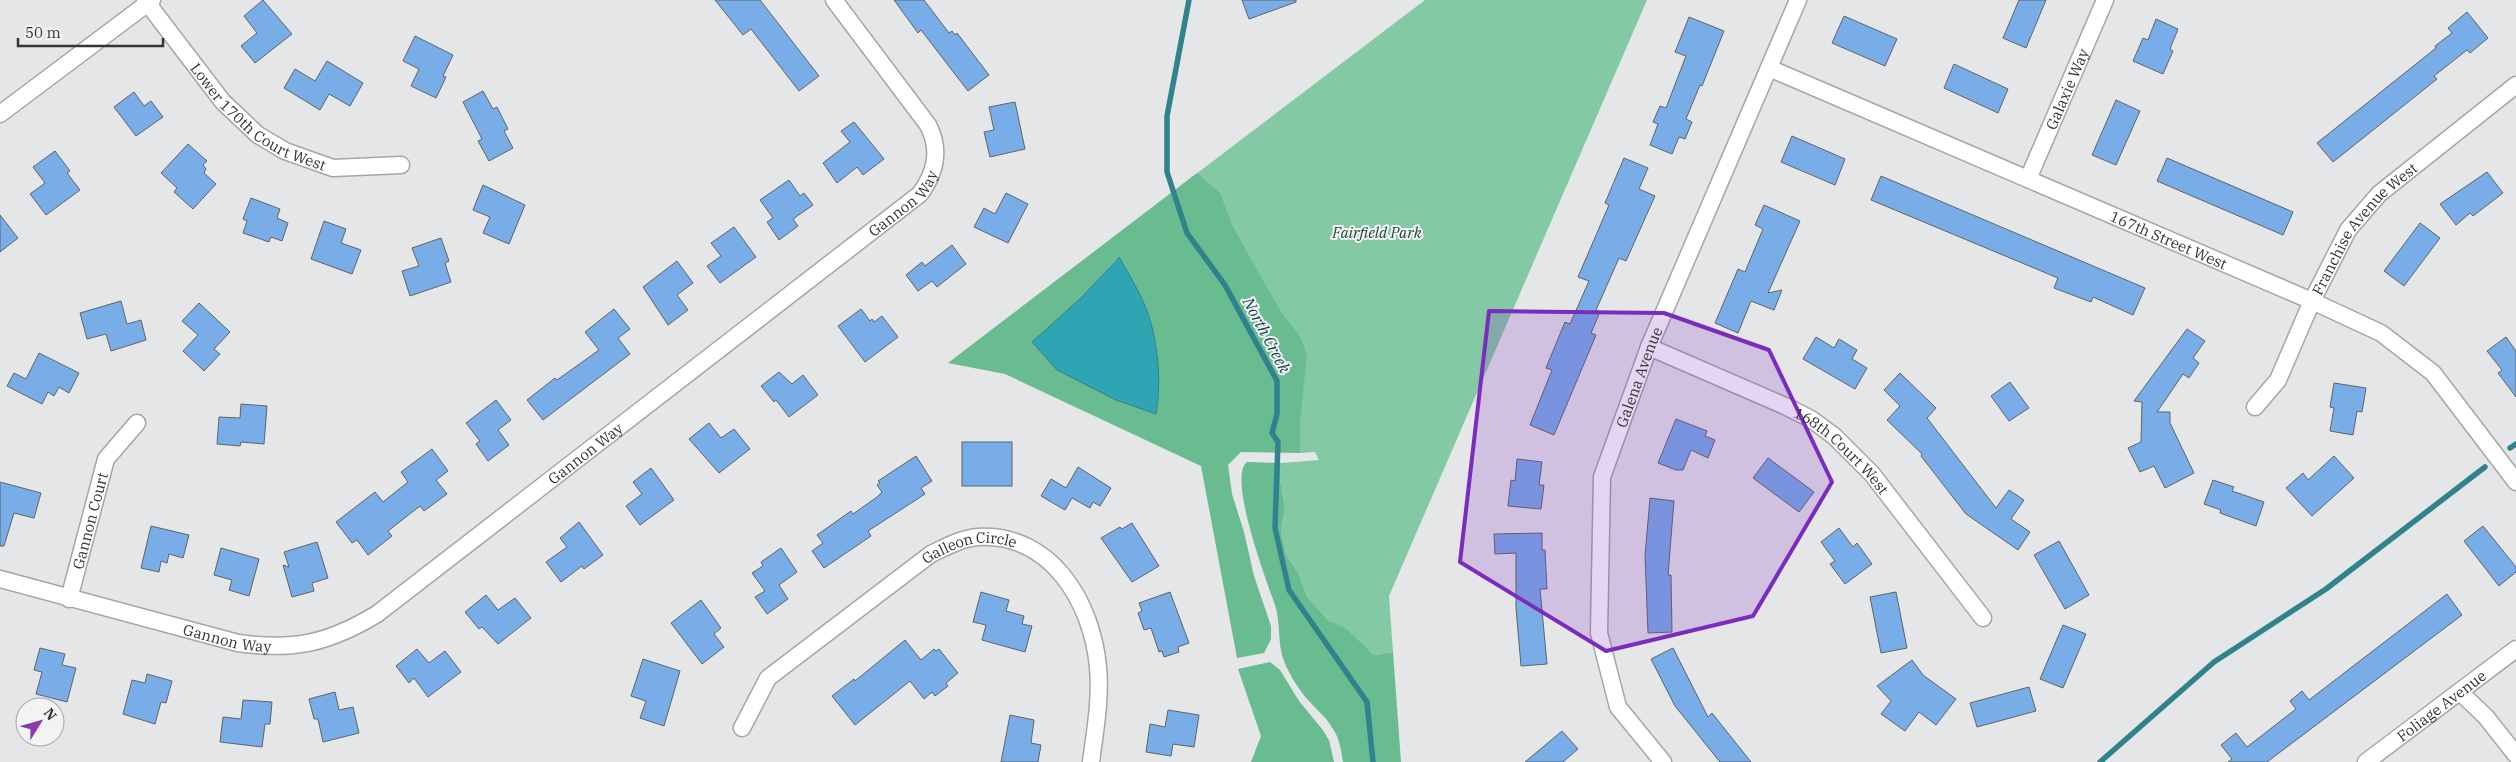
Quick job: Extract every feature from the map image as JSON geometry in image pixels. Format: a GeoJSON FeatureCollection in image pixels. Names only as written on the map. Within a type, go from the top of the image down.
{"type":"FeatureCollection","features":[{"type":"Feature","properties":{"kind":"street","name":"Gannon Way"},"geometry":{"type":"LineString","coordinates":[[0,579],[238,643],[266,647],[295,646],[325,640],[351,630],[377,614],[891,217],[920,194],[929,182],[935,168],[935,138],[928,125],[834,0]]}},
{"type":"Feature","properties":{"kind":"street","name":"Galena Avenue"},"geometry":{"type":"LineString","coordinates":[[1663,762],[1618,707],[1599,633],[1602,477],[1649,347],[1798,0]]}},
{"type":"Feature","properties":{"kind":"street","name":"Galaxie Way"},"geometry":{"type":"LineString","coordinates":[[2028,179],[2105,0]]}},
{"type":"Feature","properties":{"kind":"street"},"geometry":{"type":"LineString","coordinates":[[0,114],[148,1]]}},
{"type":"Feature","properties":{"kind":"street","name":"Lower 170th Court West"},"geometry":{"type":"LineString","coordinates":[[148,1],[222,102],[258,135],[285,151],[334,168],[401,165]]}},
{"type":"Feature","properties":{"kind":"street","name":"167th Street West"},"geometry":{"type":"LineString","coordinates":[[1769,68],[2312,301],[2381,333],[2433,373],[2516,482]]}},
{"type":"Feature","properties":{"kind":"street","name":"Franchise Avenue West"},"geometry":{"type":"LineString","coordinates":[[2255,407],[2278,380],[2312,301],[2348,230],[2379,194],[2516,85]]}},
{"type":"Feature","properties":{"kind":"street","name":"168th Court West"},"geometry":{"type":"LineString","coordinates":[[1649,347],[1785,406],[1811,420],[1834,436],[1872,474],[1983,618]]}},
{"type":"Feature","properties":{"kind":"street","name":"Gannon Court"},"geometry":{"type":"LineString","coordinates":[[69,599],[106,459],[137,423]]}},
{"type":"Feature","properties":{"kind":"street","name":"Galleon Circle"},"geometry":{"type":"LineString","coordinates":[[742,728],[768,678],[932,554],[953,544],[976,537],[1003,538],[1027,547],[1048,558],[1066,577],[1082,604],[1092,635],[1098,667],[1099,700],[1091,762]]}},
{"type":"Feature","properties":{"kind":"street","name":"Foliage Avenue"},"geometry":{"type":"LineString","coordinates":[[2366,762],[2516,649]]}},
{"type":"Feature","properties":{"kind":"street"},"geometry":{"type":"LineString","coordinates":[[2460,692],[2486,717],[2516,755]]}},
{"type":"Feature","properties":{"kind":"highlighted area"},"geometry":{"type":"Polygon","coordinates":[[[1489,311],[1664,313],[1769,350],[1832,482],[1753,616],[1606,651],[1460,562],[1489,311]]]}},
{"type":"Feature","properties":{"kind":"green space","name":"Fairfield Park"},"geometry":{"type":"Polygon","coordinates":[[[1425,0],[1647,0],[1389,596],[1393,652],[1374,655],[1346,628],[1328,620],[1307,597],[1298,572],[1286,555],[1281,531],[1285,508],[1280,480],[1281,463],[1319,460],[1315,452],[1300,453],[1300,422],[1179,187],[1425,0]]]}},
{"type":"Feature","properties":{"kind":"green space"},"geometry":{"type":"Polygon","coordinates":[[[1197,173],[1220,193],[1232,225],[1281,312],[1299,335],[1307,354],[1300,422],[1300,453],[1241,452],[1228,465],[1232,494],[1244,532],[1254,576],[1271,626],[1271,639],[1264,653],[1237,658],[1201,466],[1005,374],[948,363],[1197,173]],[[1118,257],[1082,297],[1151,323],[1143,301],[1118,257]]]}},
{"type":"Feature","properties":{"kind":"green space"},"geometry":{"type":"Polygon","coordinates":[[[1247,462],[1281,463],[1280,480],[1285,508],[1281,531],[1286,555],[1298,572],[1307,597],[1328,620],[1346,628],[1374,655],[1393,652],[1401,762],[1343,762],[1334,730],[1303,694],[1289,672],[1282,654],[1275,605],[1257,554],[1245,508],[1242,472],[1247,462]]]}},
{"type":"Feature","properties":{"kind":"green space"},"geometry":{"type":"Polygon","coordinates":[[[1270,662],[1280,670],[1299,701],[1322,729],[1329,740],[1334,762],[1251,762],[1261,736],[1238,669],[1270,662]]]}},
{"type":"Feature","properties":{"kind":"water"},"geometry":{"type":"Polygon","coordinates":[[[1119,257],[1143,301],[1152,328],[1159,386],[1156,414],[1116,400],[1057,370],[1032,342],[1082,297],[1119,257]]]}},
{"type":"Feature","properties":{"kind":"building"},"geometry":{"type":"Polygon","coordinates":[[[263,0],[292,34],[255,63],[241,46],[257,33],[244,16],[263,0]]]}},
{"type":"Feature","properties":{"kind":"building"},"geometry":{"type":"Polygon","coordinates":[[[715,0],[760,0],[819,76],[799,91],[751,29],[743,35],[715,0]]]}},
{"type":"Feature","properties":{"kind":"building"},"geometry":{"type":"Polygon","coordinates":[[[894,0],[924,0],[949,33],[952,31],[955,35],[957,33],[989,75],[968,91],[921,30],[918,33],[894,0]]]}},
{"type":"Feature","properties":{"kind":"building"},"geometry":{"type":"Polygon","coordinates":[[[1242,0],[1296,0],[1296,2],[1249,19],[1242,0]]]}},
{"type":"Feature","properties":{"kind":"building"},"geometry":{"type":"Polygon","coordinates":[[[2019,0],[2046,0],[2026,48],[2003,38],[2019,0]]]}},
{"type":"Feature","properties":{"kind":"building"},"geometry":{"type":"Polygon","coordinates":[[[2467,12],[2488,38],[2470,53],[2467,50],[2434,76],[2437,79],[2333,162],[2317,143],[2436,48],[2435,46],[2452,33],[2448,28],[2467,12]]]}},
{"type":"Feature","properties":{"kind":"building"},"geometry":{"type":"Polygon","coordinates":[[[1844,16],[1897,39],[1885,66],[1832,43],[1844,16]]]}},
{"type":"Feature","properties":{"kind":"building"},"geometry":{"type":"Polygon","coordinates":[[[1689,17],[1724,31],[1702,86],[1700,85],[1686,119],[1692,122],[1685,139],[1679,137],[1672,154],[1650,145],[1658,124],[1653,122],[1660,106],[1666,108],[1686,56],[1675,52],[1689,17]]]}},
{"type":"Feature","properties":{"kind":"building"},"geometry":{"type":"Polygon","coordinates":[[[2156,19],[2178,29],[2170,49],[2173,51],[2163,74],[2133,61],[2143,38],[2148,40],[2156,19]]]}},
{"type":"Feature","properties":{"kind":"building"},"geometry":{"type":"Polygon","coordinates":[[[415,36],[453,55],[443,76],[446,77],[436,98],[411,86],[419,69],[403,61],[415,36]]]}},
{"type":"Feature","properties":{"kind":"building"},"geometry":{"type":"Polygon","coordinates":[[[327,61],[363,83],[350,106],[329,94],[320,110],[284,88],[295,69],[315,81],[327,61]]]}},
{"type":"Feature","properties":{"kind":"building"},"geometry":{"type":"Polygon","coordinates":[[[1954,64],[2008,89],[1998,113],[1944,88],[1954,64]]]}},
{"type":"Feature","properties":{"kind":"building"},"geometry":{"type":"Polygon","coordinates":[[[483,91],[493,109],[497,107],[508,129],[504,131],[513,148],[489,161],[478,141],[482,139],[463,102],[483,91]]]}},
{"type":"Feature","properties":{"kind":"building"},"geometry":{"type":"Polygon","coordinates":[[[134,92],[144,106],[151,101],[163,117],[136,136],[114,107],[134,92]]]}},
{"type":"Feature","properties":{"kind":"building"},"geometry":{"type":"Polygon","coordinates":[[[2116,100],[2140,111],[2116,165],[2092,155],[2116,100]]]}},
{"type":"Feature","properties":{"kind":"building"},"geometry":{"type":"Polygon","coordinates":[[[1015,102],[1025,149],[990,157],[984,132],[994,130],[989,107],[1015,102]]]}},
{"type":"Feature","properties":{"kind":"building"},"geometry":{"type":"Polygon","coordinates":[[[854,122],[884,159],[863,175],[857,167],[837,183],[823,163],[850,142],[841,131],[854,122]]]}},
{"type":"Feature","properties":{"kind":"building"},"geometry":{"type":"Polygon","coordinates":[[[1792,136],[1845,159],[1835,185],[1781,162],[1792,136]]]}},
{"type":"Feature","properties":{"kind":"building"},"geometry":{"type":"Polygon","coordinates":[[[188,144],[207,161],[203,165],[206,169],[204,173],[216,184],[193,209],[174,192],[177,188],[161,173],[188,144]]]}},
{"type":"Feature","properties":{"kind":"building"},"geometry":{"type":"Polygon","coordinates":[[[55,151],[70,171],[67,173],[80,190],[46,215],[30,194],[45,183],[33,167],[55,151]]]}},
{"type":"Feature","properties":{"kind":"building"},"geometry":{"type":"Polygon","coordinates":[[[1624,158],[1648,168],[1639,189],[1655,196],[1626,261],[1619,258],[1596,310],[1600,312],[1591,333],[1596,335],[1554,435],[1530,425],[1552,370],[1546,368],[1565,322],[1570,324],[1589,281],[1578,277],[1609,205],[1605,203],[1624,158]]]}},
{"type":"Feature","properties":{"kind":"building"},"geometry":{"type":"Polygon","coordinates":[[[2167,158],[2293,212],[2283,235],[2157,181],[2167,158]]]}},
{"type":"Feature","properties":{"kind":"building"},"geometry":{"type":"Polygon","coordinates":[[[2487,172],[2503,193],[2473,216],[2470,213],[2456,225],[2440,204],[2487,172]]]}},
{"type":"Feature","properties":{"kind":"building"},"geometry":{"type":"Polygon","coordinates":[[[1881,176],[2145,288],[2133,315],[2093,297],[2091,302],[2054,288],[2058,278],[1871,200],[1881,176]]]}},
{"type":"Feature","properties":{"kind":"building"},"geometry":{"type":"Polygon","coordinates":[[[789,180],[800,196],[804,193],[813,205],[793,219],[798,226],[779,240],[767,222],[773,218],[760,200],[789,180]]]}},
{"type":"Feature","properties":{"kind":"building"},"geometry":{"type":"Polygon","coordinates":[[[483,185],[525,205],[509,244],[483,233],[490,217],[473,210],[483,185]]]}},
{"type":"Feature","properties":{"kind":"building"},"geometry":{"type":"Polygon","coordinates":[[[1006,193],[1028,204],[1008,243],[974,227],[984,208],[995,214],[1006,193]]]}},
{"type":"Feature","properties":{"kind":"building"},"geometry":{"type":"Polygon","coordinates":[[[251,198],[280,209],[277,218],[288,223],[282,241],[271,237],[269,242],[243,233],[247,221],[243,219],[251,198]]]}},
{"type":"Feature","properties":{"kind":"building"},"geometry":{"type":"Polygon","coordinates":[[[1764,205],[1800,221],[1768,293],[1782,290],[1774,310],[1751,301],[1738,333],[1715,323],[1738,269],[1745,272],[1763,229],[1755,225],[1764,205]]]}},
{"type":"Feature","properties":{"kind":"building"},"geometry":{"type":"Polygon","coordinates":[[[0,215],[18,238],[0,252],[0,215]]]}},
{"type":"Feature","properties":{"kind":"building"},"geometry":{"type":"Polygon","coordinates":[[[324,221],[346,229],[341,243],[361,250],[352,274],[311,259],[324,221]]]}},
{"type":"Feature","properties":{"kind":"building"},"geometry":{"type":"Polygon","coordinates":[[[2420,223],[2440,238],[2404,286],[2384,271],[2420,223]]]}},
{"type":"Feature","properties":{"kind":"building"},"geometry":{"type":"Polygon","coordinates":[[[734,227],[756,257],[720,283],[707,266],[721,256],[711,243],[734,227]]]}},
{"type":"Feature","properties":{"kind":"building"},"geometry":{"type":"Polygon","coordinates":[[[441,238],[449,261],[445,263],[451,282],[410,296],[402,271],[419,266],[412,248],[441,238]]]}},
{"type":"Feature","properties":{"kind":"building"},"geometry":{"type":"Polygon","coordinates":[[[952,245],[966,264],[937,287],[932,281],[918,291],[906,275],[922,262],[925,266],[952,245]]]}},
{"type":"Feature","properties":{"kind":"building"},"geometry":{"type":"Polygon","coordinates":[[[677,261],[693,283],[677,295],[688,310],[668,325],[643,287],[677,261]]]}},
{"type":"Feature","properties":{"kind":"building"},"geometry":{"type":"Polygon","coordinates":[[[121,301],[127,324],[141,320],[146,340],[111,351],[106,334],[87,339],[80,313],[121,301]]]}},
{"type":"Feature","properties":{"kind":"building"},"geometry":{"type":"Polygon","coordinates":[[[199,303],[230,332],[214,349],[220,354],[204,371],[183,351],[198,335],[182,321],[199,303]]]}},
{"type":"Feature","properties":{"kind":"building"},"geometry":{"type":"Polygon","coordinates":[[[614,309],[630,329],[618,338],[630,354],[543,420],[527,400],[555,378],[557,380],[599,350],[585,332],[614,309]]]}},
{"type":"Feature","properties":{"kind":"building"},"geometry":{"type":"Polygon","coordinates":[[[861,309],[870,321],[872,319],[874,322],[882,316],[898,337],[865,362],[838,326],[861,309]]]}},
{"type":"Feature","properties":{"kind":"building"},"geometry":{"type":"Polygon","coordinates":[[[2187,329],[2205,341],[2193,358],[2199,363],[2189,378],[2183,374],[2157,412],[2170,412],[2170,423],[2194,473],[2165,488],[2154,466],[2140,472],[2128,448],[2141,442],[2142,402],[2134,401],[2187,329]]]}},
{"type":"Feature","properties":{"kind":"building"},"geometry":{"type":"Polygon","coordinates":[[[1816,337],[1834,348],[1839,339],[1857,350],[1852,359],[1867,368],[1855,389],[1803,359],[1816,337]]]}},
{"type":"Feature","properties":{"kind":"building"},"geometry":{"type":"Polygon","coordinates":[[[2506,337],[2516,351],[2516,397],[2498,373],[2502,370],[2487,351],[2506,337]]]}},
{"type":"Feature","properties":{"kind":"building"},"geometry":{"type":"Polygon","coordinates":[[[39,353],[79,373],[69,393],[59,387],[54,396],[48,392],[42,404],[7,386],[14,373],[26,379],[39,353]]]}},
{"type":"Feature","properties":{"kind":"building"},"geometry":{"type":"Polygon","coordinates":[[[779,372],[792,384],[803,375],[818,395],[789,417],[776,400],[774,402],[761,386],[779,372]]]}},
{"type":"Feature","properties":{"kind":"building"},"geometry":{"type":"Polygon","coordinates":[[[1900,373],[1936,408],[1927,418],[1996,508],[2009,490],[2024,500],[2011,519],[2030,532],[2018,550],[1966,514],[1921,456],[1922,454],[1887,420],[1900,406],[1884,390],[1900,373]]]}},
{"type":"Feature","properties":{"kind":"building"},"geometry":{"type":"Polygon","coordinates":[[[2010,382],[2029,408],[2009,421],[1991,396],[2010,382]]]}},
{"type":"Feature","properties":{"kind":"building"},"geometry":{"type":"Polygon","coordinates":[[[2334,383],[2366,388],[2362,412],[2357,411],[2353,435],[2330,431],[2334,408],[2330,407],[2334,383]]]}},
{"type":"Feature","properties":{"kind":"building"},"geometry":{"type":"Polygon","coordinates":[[[496,400],[511,420],[498,430],[509,445],[488,461],[476,444],[480,441],[466,423],[496,400]]]}},
{"type":"Feature","properties":{"kind":"building"},"geometry":{"type":"Polygon","coordinates":[[[241,404],[267,406],[264,444],[241,442],[240,446],[217,444],[219,417],[240,418],[241,404]]]}},
{"type":"Feature","properties":{"kind":"building"},"geometry":{"type":"Polygon","coordinates":[[[1676,419],[1707,431],[1705,436],[1715,440],[1708,458],[1691,450],[1683,470],[1676,470],[1658,463],[1676,419]]]}},
{"type":"Feature","properties":{"kind":"building"},"geometry":{"type":"Polygon","coordinates":[[[709,423],[721,438],[734,429],[750,449],[719,473],[689,439],[709,423]]]}},
{"type":"Feature","properties":{"kind":"building"},"geometry":{"type":"Polygon","coordinates":[[[962,442],[1012,442],[1012,486],[962,486],[962,442]]]}},
{"type":"Feature","properties":{"kind":"building"},"geometry":{"type":"Polygon","coordinates":[[[432,449],[448,471],[436,480],[447,494],[424,511],[420,506],[388,531],[392,536],[368,555],[357,540],[352,543],[336,522],[375,492],[383,502],[408,482],[401,472],[432,449]]]}},
{"type":"Feature","properties":{"kind":"building"},"geometry":{"type":"Polygon","coordinates":[[[916,456],[932,481],[921,488],[925,494],[868,531],[871,536],[824,568],[812,551],[823,543],[817,535],[851,511],[853,514],[877,497],[882,492],[877,485],[880,483],[878,481],[916,456]]]}},
{"type":"Feature","properties":{"kind":"building"},"geometry":{"type":"Polygon","coordinates":[[[2334,456],[2354,478],[2312,516],[2286,488],[2303,473],[2308,480],[2334,456]]]}},
{"type":"Feature","properties":{"kind":"building"},"geometry":{"type":"Polygon","coordinates":[[[1768,458],[1814,492],[1799,512],[1753,478],[1768,458]]]}},
{"type":"Feature","properties":{"kind":"building"},"geometry":{"type":"Polygon","coordinates":[[[1517,459],[1542,462],[1539,485],[1544,485],[1541,509],[1508,506],[1511,480],[1515,481],[1517,459]]]}},
{"type":"Feature","properties":{"kind":"building"},"geometry":{"type":"Polygon","coordinates":[[[1078,467],[1111,488],[1100,506],[1093,502],[1090,508],[1072,498],[1065,510],[1041,496],[1051,479],[1066,488],[1078,467]]]}},
{"type":"Feature","properties":{"kind":"building"},"geometry":{"type":"Polygon","coordinates":[[[651,468],[674,500],[640,525],[626,506],[642,494],[633,482],[651,468]]]}},
{"type":"Feature","properties":{"kind":"building"},"geometry":{"type":"Polygon","coordinates":[[[2213,480],[2234,487],[2232,491],[2264,502],[2256,526],[2220,513],[2221,510],[2204,504],[2213,480]]]}},
{"type":"Feature","properties":{"kind":"building"},"geometry":{"type":"Polygon","coordinates":[[[0,482],[41,493],[34,518],[14,513],[4,546],[0,546],[0,482]]]}},
{"type":"Feature","properties":{"kind":"building"},"geometry":{"type":"Polygon","coordinates":[[[1650,498],[1674,501],[1668,575],[1671,575],[1672,632],[1648,633],[1645,556],[1650,498]]]}},
{"type":"Feature","properties":{"kind":"building"},"geometry":{"type":"Polygon","coordinates":[[[579,522],[603,555],[584,569],[582,566],[561,582],[546,562],[567,547],[560,538],[579,522]]]}},
{"type":"Feature","properties":{"kind":"building"},"geometry":{"type":"Polygon","coordinates":[[[1132,523],[1159,566],[1132,582],[1101,538],[1120,527],[1122,529],[1132,523]]]}},
{"type":"Feature","properties":{"kind":"building"},"geometry":{"type":"Polygon","coordinates":[[[151,526],[189,535],[183,558],[169,554],[167,563],[161,561],[159,572],[141,568],[151,526]]]}},
{"type":"Feature","properties":{"kind":"building"},"geometry":{"type":"Polygon","coordinates":[[[2483,526],[2516,567],[2516,572],[2499,586],[2464,541],[2483,526]]]}},
{"type":"Feature","properties":{"kind":"building"},"geometry":{"type":"Polygon","coordinates":[[[1839,528],[1853,547],[1857,543],[1872,564],[1845,584],[1830,564],[1835,561],[1821,542],[1839,528]]]}},
{"type":"Feature","properties":{"kind":"building"},"geometry":{"type":"Polygon","coordinates":[[[1542,533],[1542,550],[1545,550],[1547,589],[1540,589],[1547,664],[1521,666],[1516,608],[1516,553],[1495,554],[1494,534],[1542,533]]]}},
{"type":"Feature","properties":{"kind":"building"},"geometry":{"type":"Polygon","coordinates":[[[2059,541],[2089,595],[2065,609],[2034,555],[2059,541]]]}},
{"type":"Feature","properties":{"kind":"building"},"geometry":{"type":"Polygon","coordinates":[[[317,542],[328,578],[312,583],[314,591],[292,597],[283,565],[289,567],[284,552],[317,542]]]}},
{"type":"Feature","properties":{"kind":"building"},"geometry":{"type":"Polygon","coordinates":[[[221,548],[259,559],[249,596],[229,590],[232,580],[214,575],[221,548]]]}},
{"type":"Feature","properties":{"kind":"building"},"geometry":{"type":"Polygon","coordinates":[[[781,548],[797,572],[779,585],[788,599],[767,614],[755,597],[765,591],[752,573],[763,566],[761,562],[781,548]]]}},
{"type":"Feature","properties":{"kind":"building"},"geometry":{"type":"Polygon","coordinates":[[[981,592],[1009,600],[1006,611],[1024,616],[1022,624],[1032,626],[1025,652],[982,640],[986,625],[973,622],[981,592]]]}},
{"type":"Feature","properties":{"kind":"building"},"geometry":{"type":"Polygon","coordinates":[[[1170,592],[1189,643],[1178,647],[1179,652],[1164,657],[1162,651],[1159,652],[1151,628],[1144,630],[1138,613],[1142,611],[1139,603],[1170,592]]]}},
{"type":"Feature","properties":{"kind":"building"},"geometry":{"type":"Polygon","coordinates":[[[1896,592],[1907,648],[1881,653],[1870,597],[1896,592]]]}},
{"type":"Feature","properties":{"kind":"building"},"geometry":{"type":"Polygon","coordinates":[[[2447,594],[2462,615],[2267,762],[2228,762],[2232,759],[2221,745],[2236,733],[2247,747],[2296,709],[2290,701],[2302,691],[2309,700],[2447,594]]]}},
{"type":"Feature","properties":{"kind":"building"},"geometry":{"type":"Polygon","coordinates":[[[486,595],[498,610],[515,598],[531,618],[498,644],[482,627],[479,629],[465,612],[486,595]]]}},
{"type":"Feature","properties":{"kind":"building"},"geometry":{"type":"Polygon","coordinates":[[[701,600],[721,628],[714,634],[724,647],[702,664],[671,623],[701,600]]]}},
{"type":"Feature","properties":{"kind":"building"},"geometry":{"type":"Polygon","coordinates":[[[2063,625],[2086,634],[2063,688],[2040,679],[2063,625]]]}},
{"type":"Feature","properties":{"kind":"building"},"geometry":{"type":"Polygon","coordinates":[[[905,640],[921,660],[934,649],[936,651],[939,649],[958,673],[946,683],[948,686],[935,696],[932,692],[924,699],[910,681],[855,725],[832,696],[854,679],[855,681],[905,640]]]}},
{"type":"Feature","properties":{"kind":"building"},"geometry":{"type":"Polygon","coordinates":[[[40,648],[65,654],[62,665],[76,668],[67,702],[65,701],[65,697],[48,697],[36,694],[42,672],[34,670],[40,648]]]}},
{"type":"Feature","properties":{"kind":"building"},"geometry":{"type":"Polygon","coordinates":[[[1673,648],[1708,717],[1712,713],[1751,762],[1720,762],[1675,706],[1651,659],[1673,648]]]}},
{"type":"Feature","properties":{"kind":"building"},"geometry":{"type":"Polygon","coordinates":[[[417,649],[429,663],[445,651],[461,672],[428,697],[414,678],[409,683],[396,666],[417,649]]]}},
{"type":"Feature","properties":{"kind":"building"},"geometry":{"type":"Polygon","coordinates":[[[643,659],[680,671],[664,726],[640,718],[646,701],[631,696],[643,659]]]}},
{"type":"Feature","properties":{"kind":"building"},"geometry":{"type":"Polygon","coordinates":[[[1912,660],[1923,675],[1956,699],[1936,725],[1919,712],[1905,731],[1881,714],[1891,701],[1877,686],[1912,660]]]}},
{"type":"Feature","properties":{"kind":"building"},"geometry":{"type":"Polygon","coordinates":[[[147,674],[172,681],[166,703],[161,702],[155,724],[123,714],[132,680],[145,683],[147,674]]]}},
{"type":"Feature","properties":{"kind":"building"},"geometry":{"type":"Polygon","coordinates":[[[2029,687],[2036,711],[1977,727],[1970,703],[2029,687]]]}},
{"type":"Feature","properties":{"kind":"building"},"geometry":{"type":"Polygon","coordinates":[[[335,692],[339,710],[353,707],[359,733],[323,742],[318,719],[314,719],[309,699],[335,692]]]}},
{"type":"Feature","properties":{"kind":"building"},"geometry":{"type":"Polygon","coordinates":[[[243,700],[272,702],[270,724],[265,724],[262,747],[220,742],[223,717],[241,719],[243,700]]]}},
{"type":"Feature","properties":{"kind":"building"},"geometry":{"type":"Polygon","coordinates":[[[1168,710],[1199,715],[1194,747],[1173,744],[1171,756],[1146,752],[1150,724],[1165,727],[1168,710]]]}},
{"type":"Feature","properties":{"kind":"building"},"geometry":{"type":"Polygon","coordinates":[[[1010,715],[1034,720],[1031,743],[1041,745],[1038,762],[1001,762],[1010,715]]]}},
{"type":"Feature","properties":{"kind":"building"},"geometry":{"type":"Polygon","coordinates":[[[1562,731],[1578,749],[1563,762],[1525,762],[1562,731]]]}},
{"type":"Feature","properties":{"kind":"waterway","name":"North Creek"},"geometry":{"type":"LineString","coordinates":[[1189,0],[1167,116],[1167,172],[1187,233],[1225,285],[1277,381],[1277,414],[1272,433],[1278,442],[1275,528],[1289,590],[1367,702],[1373,762]]}},
{"type":"Feature","properties":{"kind":"waterway"},"geometry":{"type":"LineString","coordinates":[[2510,448],[2516,444]]}},
{"type":"Feature","properties":{"kind":"waterway"},"geometry":{"type":"LineString","coordinates":[[2100,762],[2214,662],[2326,589],[2485,467]]}}]}
